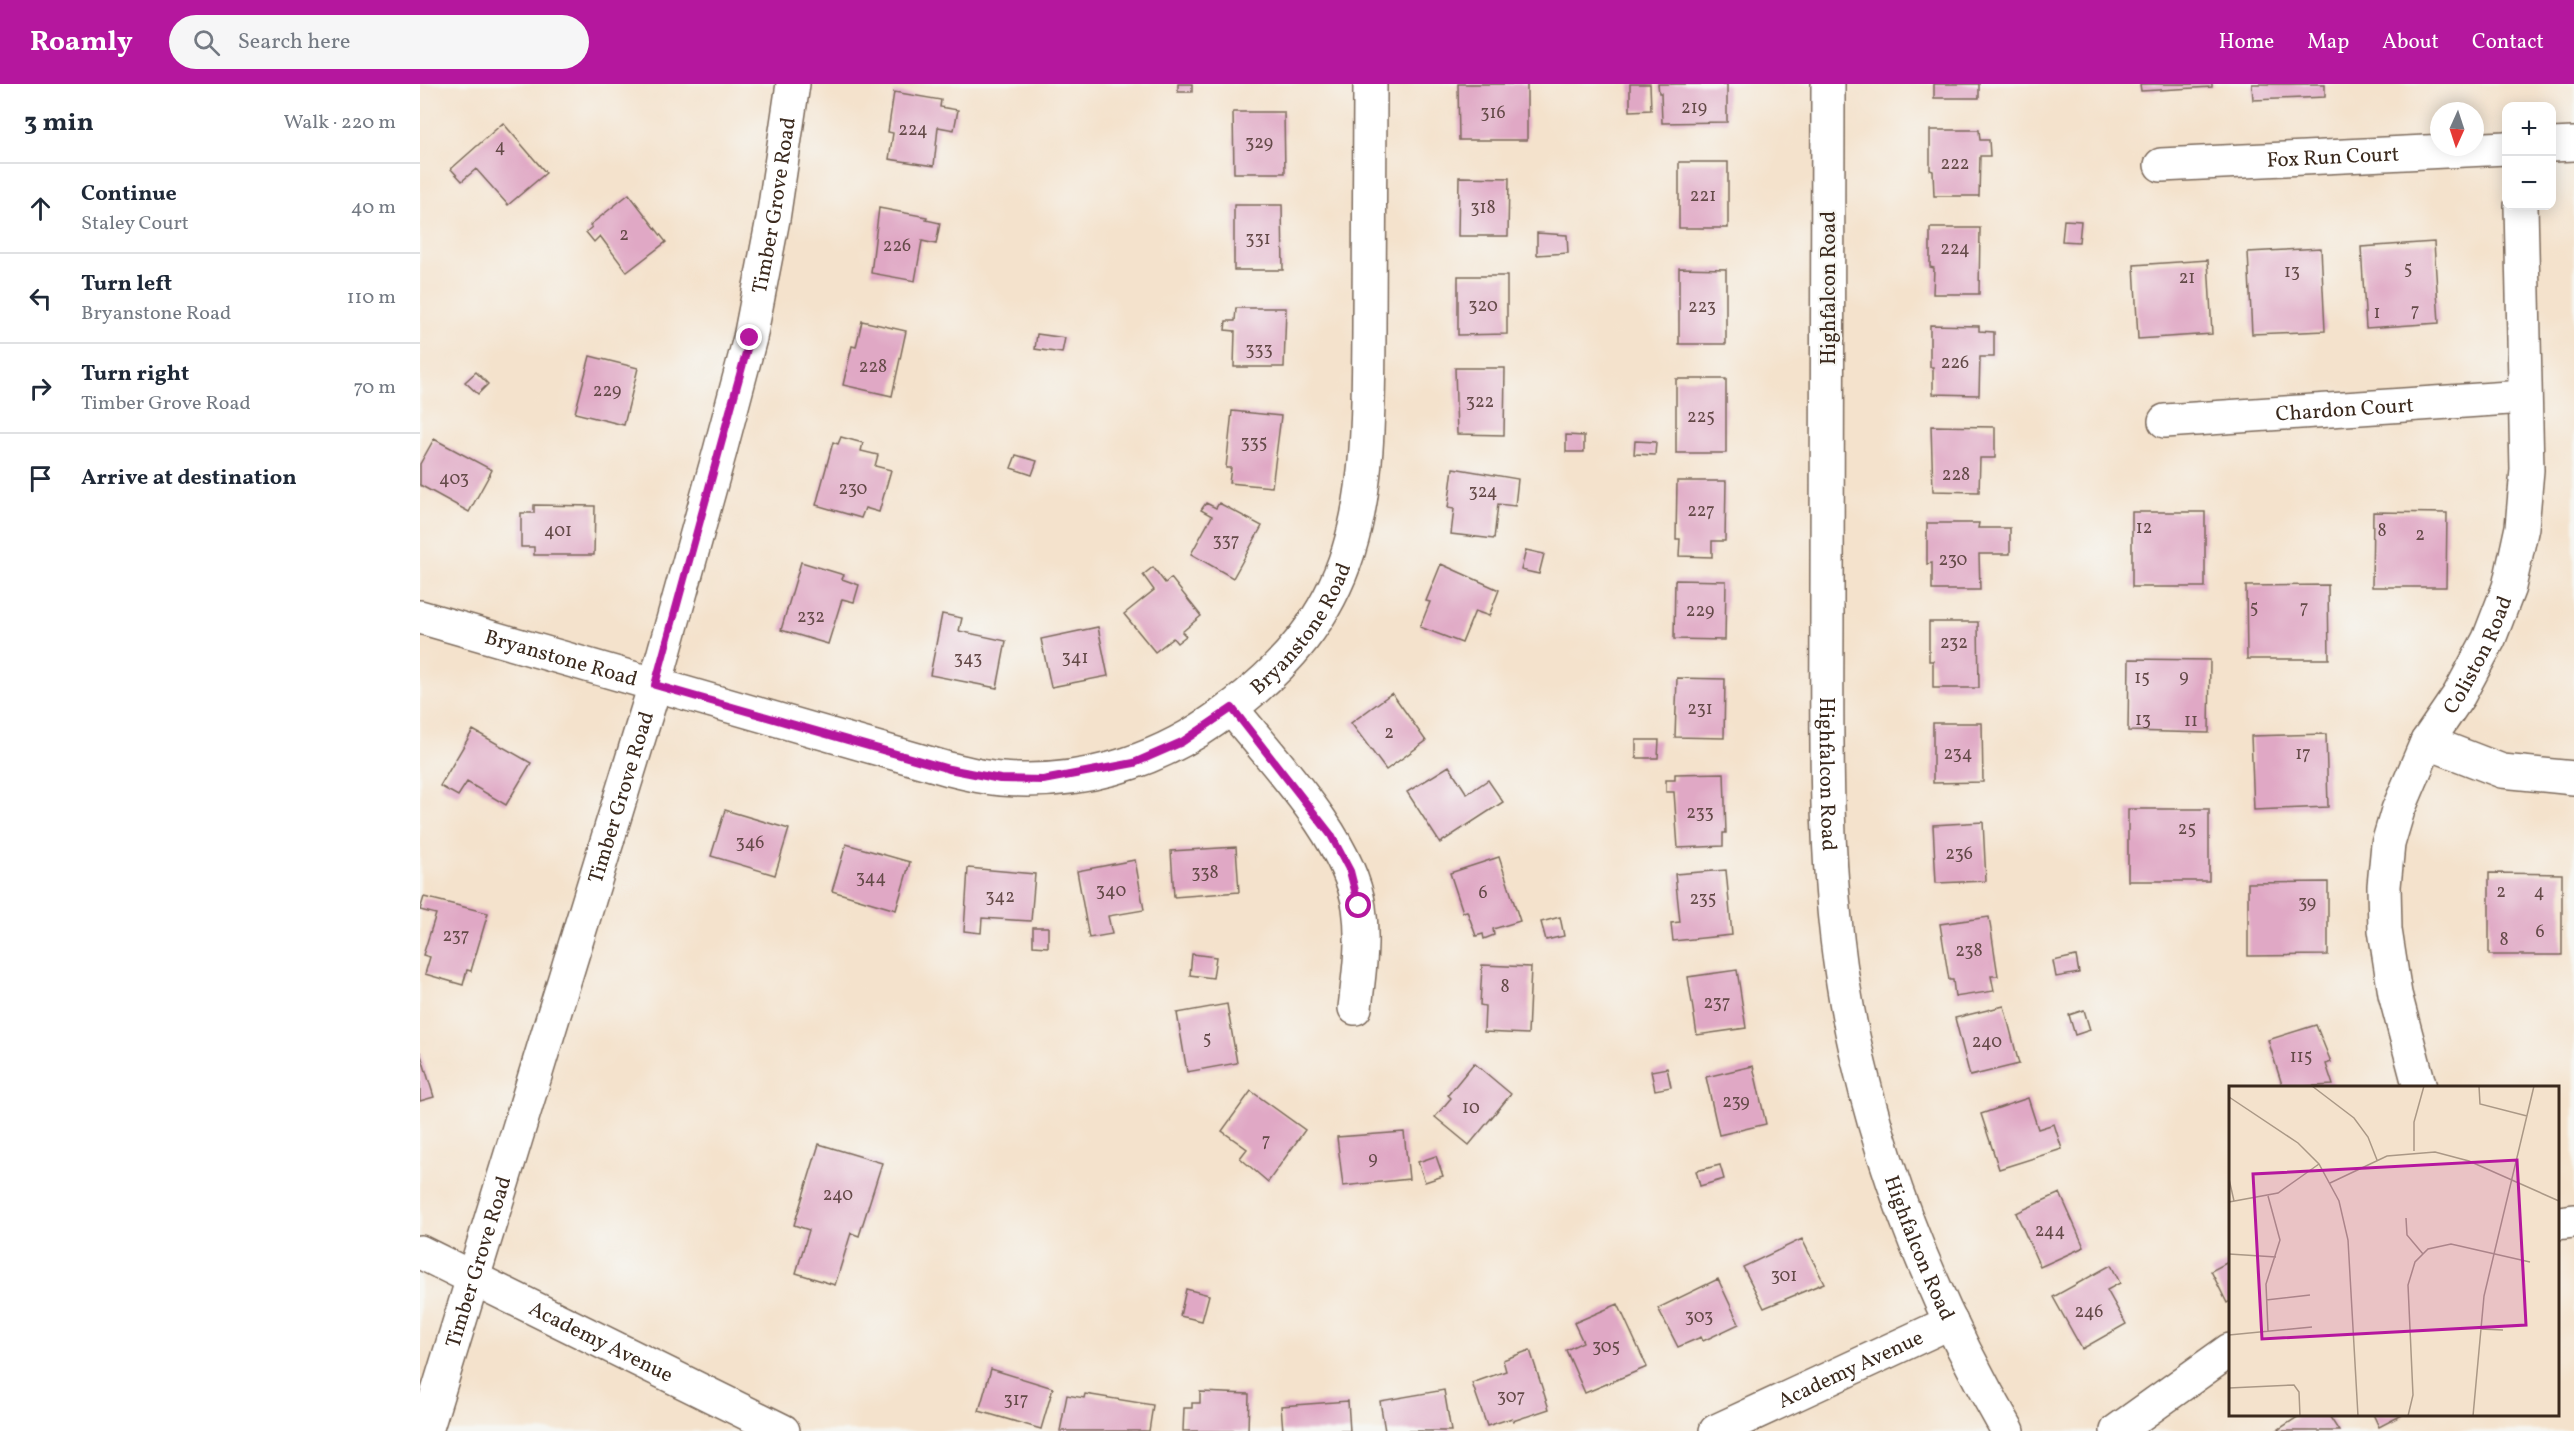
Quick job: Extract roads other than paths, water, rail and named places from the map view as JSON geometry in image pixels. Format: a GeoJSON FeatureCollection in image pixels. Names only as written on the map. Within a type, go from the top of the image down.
{"type":"FeatureCollection","features":[{"type":"Feature","properties":{"kind":"street","name":"Timber Grove Road"},"geometry":{"type":"LineString","coordinates":[[426,1431],[655,685],[750,338],[773,219],[793,84]]}},
{"type":"Feature","properties":{"kind":"street","name":"Bryanstone Road"},"geometry":{"type":"LineString","coordinates":[[420,617],[949,769],[1000,779],[1043,780],[1134,763],[1182,742],[1269,679],[1301,644],[1335,585],[1354,540],[1362,498],[1369,426],[1370,84]]}},
{"type":"Feature","properties":{"kind":"street","name":"Highfalcon Road"},"geometry":{"type":"LineString","coordinates":[[1828,84],[1827,741],[1829,854],[1851,1029],[1869,1108],[1888,1171],[1952,1322],[2008,1431]]}},
{"type":"Feature","properties":{"kind":"street"},"geometry":{"type":"LineString","coordinates":[[2556,145],[2574,144]]}},
{"type":"Feature","properties":{"kind":"street","name":"Fox Run Court"},"geometry":{"type":"LineString","coordinates":[[2161,165],[2502,148]]}},
{"type":"Feature","properties":{"kind":"street","name":"Coliston Road"},"geometry":{"type":"LineString","coordinates":[[2419,1086],[2395,994],[2385,930],[2384,886],[2388,844],[2394,821],[2427,742],[2459,695],[2489,639],[2509,587],[2522,527],[2527,470],[2521,210]]}},
{"type":"Feature","properties":{"kind":"street","name":"Chardon Court"},"geometry":{"type":"LineString","coordinates":[[2165,421],[2524,397]]}},
{"type":"Feature","properties":{"kind":"street"},"geometry":{"type":"LineString","coordinates":[[1232,708],[1331,835],[1350,871],[1359,906],[1362,952],[1355,1008]]}},
{"type":"Feature","properties":{"kind":"street"},"geometry":{"type":"LineString","coordinates":[[2427,742],[2502,771],[2574,778]]}},
{"type":"Feature","properties":{"kind":"street"},"geometry":{"type":"LineString","coordinates":[[2559,1223],[2574,1221]]}},
{"type":"Feature","properties":{"kind":"street","name":"Academy Avenue"},"geometry":{"type":"LineString","coordinates":[[420,1252],[783,1431]]}},
{"type":"Feature","properties":{"kind":"street","name":"Academy Avenue"},"geometry":{"type":"LineString","coordinates":[[1716,1431],[1952,1322]]}},
{"type":"Feature","properties":{"kind":"street"},"geometry":{"type":"LineString","coordinates":[[2117,1431],[2229,1351]]}}]}
